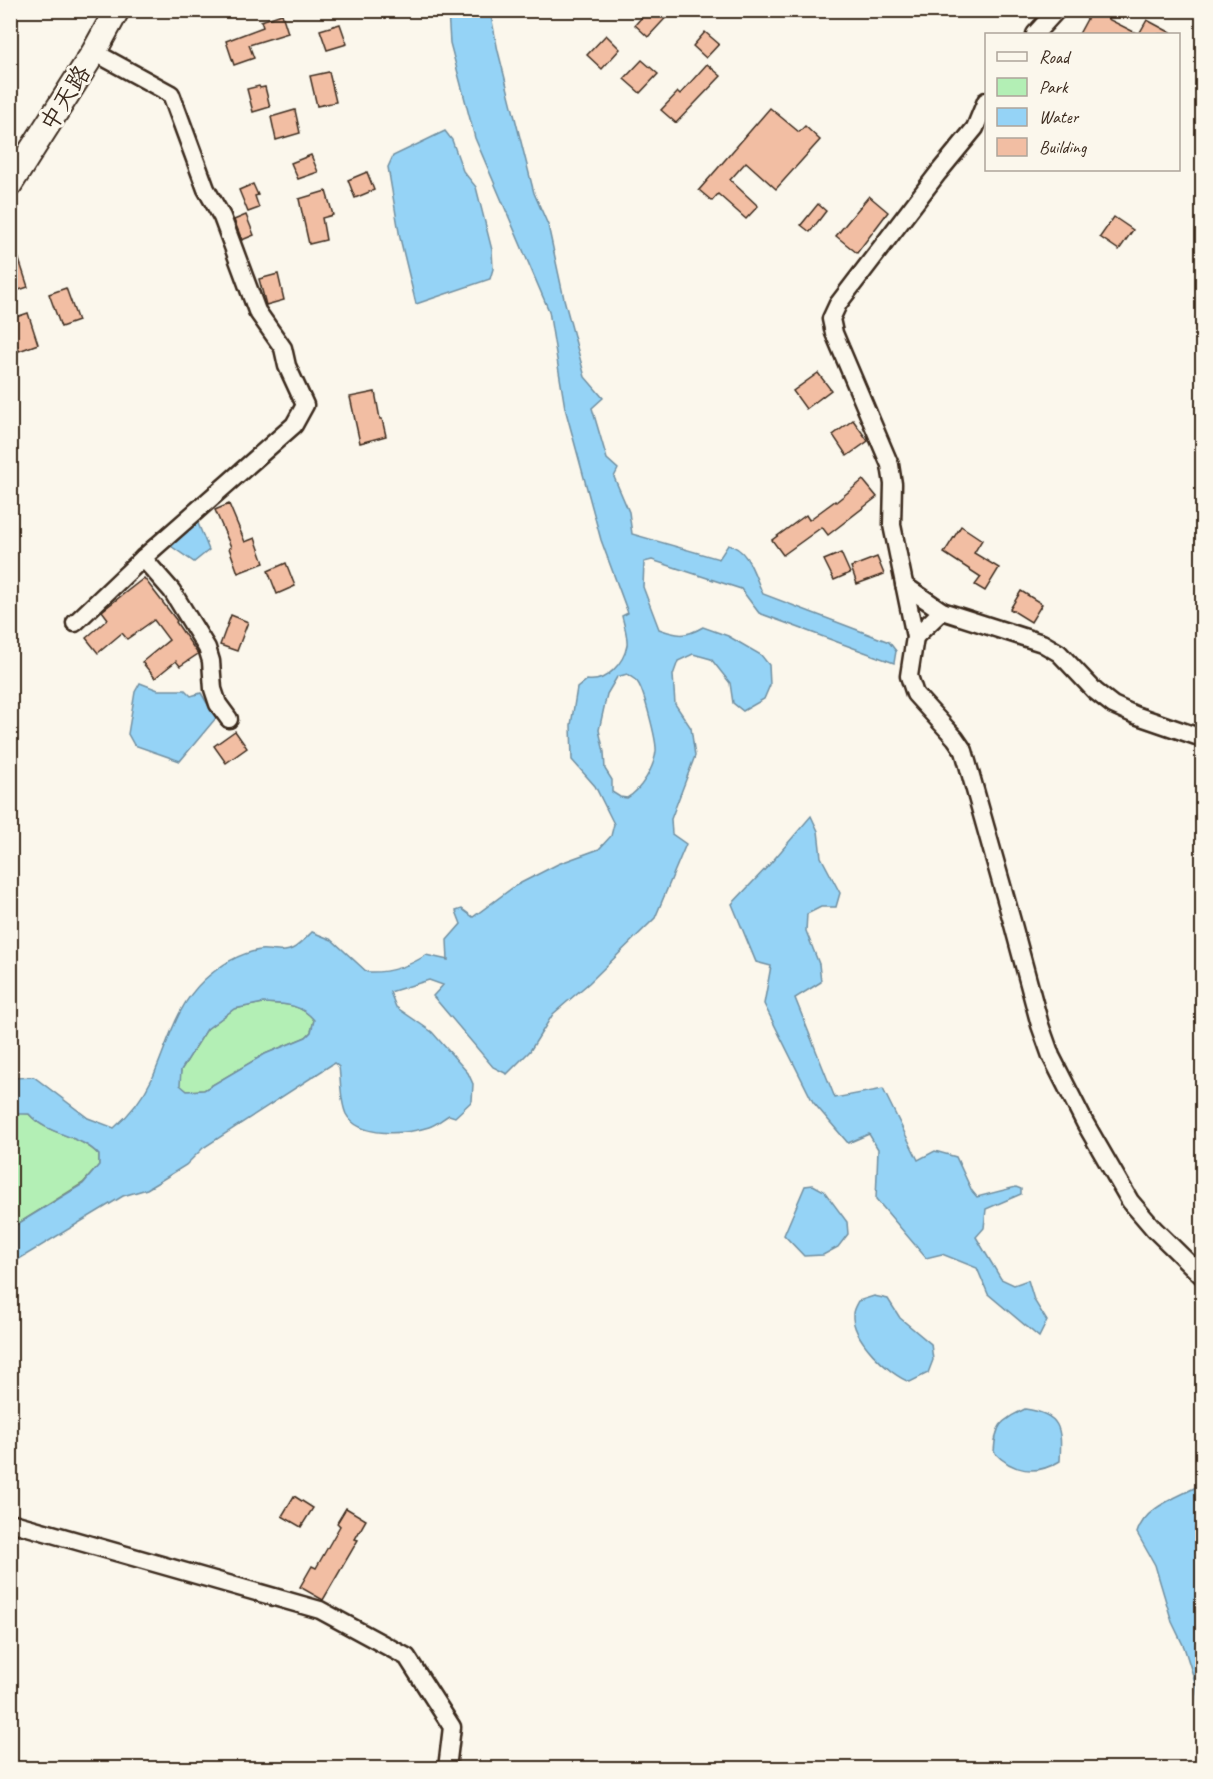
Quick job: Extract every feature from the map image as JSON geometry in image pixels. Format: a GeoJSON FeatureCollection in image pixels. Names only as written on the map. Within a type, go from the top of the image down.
{"type":"FeatureCollection","features":[{"type":"Feature","properties":{"kind":"main road","name":"中天路"},"geometry":{"type":"LineString","coordinates":[[10,184],[94,52],[117,10]]}},
{"type":"Feature","properties":{"kind":"street"},"geometry":{"type":"LineString","coordinates":[[1036,33],[1057,10]]}},
{"type":"Feature","properties":{"kind":"street"},"geometry":{"type":"LineString","coordinates":[[75,623],[143,558],[294,425],[305,405],[287,366],[283,348],[257,311],[222,217],[206,189],[171,94],[94,52]]}},
{"type":"Feature","properties":{"kind":"street"},"geometry":{"type":"LineString","coordinates":[[985,106],[975,128],[838,304],[831,319],[834,333],[890,465],[893,484],[892,525],[915,637],[909,676],[915,694],[964,751],[1040,1025],[1052,1056],[1085,1123],[1130,1201],[1154,1229],[1203,1276]]}},
{"type":"Feature","properties":{"kind":"street"},"geometry":{"type":"LineString","coordinates":[[143,558],[172,591],[207,648],[211,661],[213,689],[218,704],[229,719]]}},
{"type":"Feature","properties":{"kind":"street"},"geometry":{"type":"LineString","coordinates":[[904,585],[942,611],[1042,643],[1059,653],[1095,691],[1113,705],[1135,715],[1203,738]]}},
{"type":"Feature","properties":{"kind":"street"},"geometry":{"type":"LineString","coordinates":[[915,637],[942,611]]}},
{"type":"Feature","properties":{"kind":"street"},"geometry":{"type":"LineString","coordinates":[[10,1522],[320,1610],[406,1657],[452,1727],[447,1768]]}},
{"type":"Feature","properties":{"kind":"green space"},"geometry":{"type":"Polygon","coordinates":[[[263,1003],[291,1005],[303,1010],[314,1020],[311,1032],[306,1037],[265,1054],[204,1090],[187,1091],[179,1085],[181,1070],[207,1029],[234,1009],[263,1003]]]}},
{"type":"Feature","properties":{"kind":"green space"},"geometry":{"type":"Polygon","coordinates":[[[14,1112],[29,1114],[45,1127],[83,1143],[99,1155],[99,1165],[83,1183],[11,1228],[10,1114],[14,1112]]]}},
{"type":"Feature","properties":{"kind":"water"},"geometry":{"type":"Polygon","coordinates":[[[448,11],[490,11],[534,193],[548,225],[564,299],[585,377],[603,398],[592,408],[607,459],[618,469],[614,477],[629,512],[632,534],[719,559],[728,545],[735,547],[746,558],[763,594],[889,642],[896,651],[894,663],[759,613],[741,589],[652,560],[644,562],[643,587],[659,629],[682,634],[692,633],[703,627],[728,636],[761,655],[769,665],[770,685],[764,699],[743,711],[733,703],[730,683],[711,659],[693,654],[678,661],[673,675],[675,704],[691,728],[695,756],[671,819],[672,834],[686,844],[655,918],[589,983],[553,1014],[530,1051],[507,1074],[493,1067],[433,996],[443,985],[429,980],[390,992],[396,1007],[432,1032],[468,1073],[473,1084],[472,1101],[455,1117],[449,1115],[432,1126],[396,1133],[361,1128],[346,1114],[339,1067],[334,1063],[203,1148],[186,1165],[147,1189],[123,1196],[11,1264],[11,1228],[83,1184],[99,1165],[99,1155],[83,1143],[45,1127],[29,1114],[11,1114],[11,1078],[34,1077],[88,1118],[114,1128],[126,1117],[149,1084],[186,1001],[204,980],[230,961],[260,950],[288,950],[297,946],[312,932],[332,940],[367,972],[398,968],[426,955],[448,960],[447,940],[461,924],[456,911],[462,909],[473,917],[515,886],[558,864],[599,849],[611,836],[614,824],[595,786],[572,760],[571,725],[577,688],[587,680],[607,675],[622,658],[627,642],[622,616],[628,613],[601,540],[565,408],[549,311],[475,138],[450,43],[448,11]],[[627,674],[617,677],[607,694],[599,730],[605,769],[612,780],[612,792],[627,798],[646,778],[653,764],[656,746],[641,688],[636,680],[627,674]],[[263,1003],[234,1009],[207,1029],[181,1070],[180,1085],[187,1091],[204,1090],[265,1054],[306,1037],[311,1032],[314,1020],[303,1010],[291,1005],[263,1003]]]}},
{"type":"Feature","properties":{"kind":"water"},"geometry":{"type":"Polygon","coordinates":[[[445,131],[452,140],[463,171],[476,187],[492,250],[493,269],[490,279],[416,304],[400,238],[388,167],[393,156],[445,131]]]}},
{"type":"Feature","properties":{"kind":"water"},"geometry":{"type":"Polygon","coordinates":[[[195,516],[209,550],[194,562],[165,542],[195,516]]]}},
{"type":"Feature","properties":{"kind":"water"},"geometry":{"type":"Polygon","coordinates":[[[140,683],[158,690],[185,690],[191,696],[201,693],[216,718],[180,761],[134,745],[128,734],[135,692],[140,683]]]}},
{"type":"Feature","properties":{"kind":"water"},"geometry":{"type":"Polygon","coordinates":[[[811,816],[818,831],[821,857],[840,893],[836,907],[821,907],[807,914],[806,931],[819,964],[821,982],[795,998],[835,1098],[883,1089],[918,1160],[935,1151],[956,1157],[977,1197],[1016,1187],[1021,1189],[1021,1194],[986,1209],[984,1228],[976,1237],[1001,1279],[1014,1285],[1028,1280],[1034,1300],[1047,1321],[1039,1337],[988,1294],[977,1268],[942,1254],[926,1258],[876,1199],[878,1149],[869,1134],[848,1143],[813,1102],[764,1004],[771,966],[756,962],[732,904],[811,816]]]}},
{"type":"Feature","properties":{"kind":"water"},"geometry":{"type":"Polygon","coordinates":[[[813,1185],[824,1191],[847,1222],[848,1234],[838,1247],[823,1255],[804,1256],[784,1235],[805,1186],[813,1185]]]}},
{"type":"Feature","properties":{"kind":"water"},"geometry":{"type":"Polygon","coordinates":[[[874,1296],[888,1299],[900,1318],[931,1344],[933,1360],[928,1373],[910,1382],[901,1378],[882,1364],[865,1344],[854,1324],[853,1312],[858,1301],[874,1296]]]}},
{"type":"Feature","properties":{"kind":"water"},"geometry":{"type":"Polygon","coordinates":[[[1025,1409],[1046,1415],[1057,1424],[1060,1461],[1042,1469],[1025,1470],[1009,1464],[994,1452],[1000,1425],[1009,1417],[1025,1409]]]}},
{"type":"Feature","properties":{"kind":"water"},"geometry":{"type":"Polygon","coordinates":[[[1202,1484],[1202,1724],[1200,1723],[1197,1688],[1184,1647],[1172,1622],[1155,1565],[1137,1533],[1147,1516],[1155,1509],[1202,1484]]]}},
{"type":"Feature","properties":{"kind":"building"},"geometry":{"type":"Polygon","coordinates":[[[648,10],[673,10],[648,37],[635,25],[648,10]]]}},
{"type":"Feature","properties":{"kind":"building"},"geometry":{"type":"Polygon","coordinates":[[[1092,10],[1113,10],[1108,19],[1136,33],[1080,33],[1092,10]]]}},
{"type":"Feature","properties":{"kind":"building"},"geometry":{"type":"Polygon","coordinates":[[[282,14],[288,33],[249,45],[254,58],[234,65],[226,41],[263,27],[261,21],[282,14]]]}},
{"type":"Feature","properties":{"kind":"building"},"geometry":{"type":"Polygon","coordinates":[[[1147,20],[1171,33],[1140,33],[1147,20]]]}},
{"type":"Feature","properties":{"kind":"building"},"geometry":{"type":"Polygon","coordinates":[[[340,24],[347,44],[327,50],[320,30],[340,24]]]}},
{"type":"Feature","properties":{"kind":"building"},"geometry":{"type":"Polygon","coordinates":[[[705,32],[719,44],[706,58],[693,46],[705,32]]]}},
{"type":"Feature","properties":{"kind":"building"},"geometry":{"type":"Polygon","coordinates":[[[606,35],[620,49],[602,69],[587,55],[606,35]]]}},
{"type":"Feature","properties":{"kind":"building"},"geometry":{"type":"Polygon","coordinates":[[[642,60],[658,74],[640,93],[624,79],[642,60]]]}},
{"type":"Feature","properties":{"kind":"building"},"geometry":{"type":"Polygon","coordinates":[[[707,64],[721,76],[676,123],[661,110],[678,92],[680,94],[707,64]]]}},
{"type":"Feature","properties":{"kind":"building"},"geometry":{"type":"Polygon","coordinates":[[[329,72],[336,102],[317,106],[310,76],[329,72]]]}},
{"type":"Feature","properties":{"kind":"building"},"geometry":{"type":"Polygon","coordinates":[[[259,86],[260,88],[265,87],[270,107],[253,112],[247,89],[259,86]]]}},
{"type":"Feature","properties":{"kind":"building"},"geometry":{"type":"Polygon","coordinates":[[[770,108],[799,132],[805,126],[820,140],[776,189],[746,162],[730,180],[758,206],[746,219],[718,194],[712,201],[699,190],[770,108]]]}},
{"type":"Feature","properties":{"kind":"building"},"geometry":{"type":"Polygon","coordinates":[[[295,110],[300,133],[276,140],[271,117],[295,110]]]}},
{"type":"Feature","properties":{"kind":"building"},"geometry":{"type":"Polygon","coordinates":[[[311,155],[318,172],[298,179],[291,163],[311,155]]]}},
{"type":"Feature","properties":{"kind":"building"},"geometry":{"type":"Polygon","coordinates":[[[367,172],[374,190],[355,198],[348,180],[367,172]]]}},
{"type":"Feature","properties":{"kind":"building"},"geometry":{"type":"Polygon","coordinates":[[[253,184],[258,195],[255,196],[259,208],[248,212],[239,190],[253,184]]]}},
{"type":"Feature","properties":{"kind":"building"},"geometry":{"type":"Polygon","coordinates":[[[326,191],[333,215],[322,218],[326,240],[309,244],[299,199],[326,191]]]}},
{"type":"Feature","properties":{"kind":"building"},"geometry":{"type":"Polygon","coordinates":[[[869,196],[888,212],[857,253],[836,236],[869,196]]]}},
{"type":"Feature","properties":{"kind":"building"},"geometry":{"type":"Polygon","coordinates":[[[818,204],[826,211],[810,232],[801,225],[818,204]]]}},
{"type":"Feature","properties":{"kind":"building"},"geometry":{"type":"Polygon","coordinates":[[[246,215],[254,235],[242,240],[234,220],[246,215]]]}},
{"type":"Feature","properties":{"kind":"building"},"geometry":{"type":"Polygon","coordinates":[[[1114,217],[1133,230],[1119,250],[1100,237],[1114,217]]]}},
{"type":"Feature","properties":{"kind":"building"},"geometry":{"type":"Polygon","coordinates":[[[13,241],[28,287],[10,293],[10,242],[13,241]]]}},
{"type":"Feature","properties":{"kind":"building"},"geometry":{"type":"Polygon","coordinates":[[[278,274],[284,300],[266,305],[259,279],[278,274]]]}},
{"type":"Feature","properties":{"kind":"building"},"geometry":{"type":"Polygon","coordinates":[[[66,288],[78,321],[61,327],[49,294],[66,288]]]}},
{"type":"Feature","properties":{"kind":"building"},"geometry":{"type":"Polygon","coordinates":[[[28,313],[38,344],[19,351],[10,326],[10,319],[28,313]]]}},
{"type":"Feature","properties":{"kind":"building"},"geometry":{"type":"Polygon","coordinates":[[[818,373],[831,390],[806,409],[793,391],[818,373]]]}},
{"type":"Feature","properties":{"kind":"building"},"geometry":{"type":"Polygon","coordinates":[[[375,392],[386,436],[360,443],[350,397],[375,392]]]}},
{"type":"Feature","properties":{"kind":"building"},"geometry":{"type":"Polygon","coordinates":[[[853,420],[868,441],[847,456],[833,435],[853,420]]]}},
{"type":"Feature","properties":{"kind":"building"},"geometry":{"type":"Polygon","coordinates":[[[863,480],[877,497],[828,535],[822,527],[783,555],[772,540],[806,515],[809,520],[863,480]]]}},
{"type":"Feature","properties":{"kind":"building"},"geometry":{"type":"Polygon","coordinates":[[[229,504],[245,542],[255,538],[264,563],[238,573],[229,548],[231,547],[215,510],[229,504]]]}},
{"type":"Feature","properties":{"kind":"building"},"geometry":{"type":"Polygon","coordinates":[[[961,526],[982,540],[974,553],[999,568],[985,591],[975,585],[981,577],[944,553],[961,526]]]}},
{"type":"Feature","properties":{"kind":"building"},"geometry":{"type":"Polygon","coordinates":[[[841,553],[850,573],[834,580],[824,560],[841,553]]]}},
{"type":"Feature","properties":{"kind":"building"},"geometry":{"type":"Polygon","coordinates":[[[877,557],[884,574],[857,584],[851,567],[877,557]]]}},
{"type":"Feature","properties":{"kind":"building"},"geometry":{"type":"Polygon","coordinates":[[[286,563],[295,586],[277,594],[268,571],[286,563]]]}},
{"type":"Feature","properties":{"kind":"building"},"geometry":{"type":"Polygon","coordinates":[[[144,578],[177,621],[198,654],[180,666],[176,661],[155,678],[142,662],[169,640],[154,620],[127,639],[122,633],[98,653],[86,638],[108,619],[102,611],[144,578]]]}},
{"type":"Feature","properties":{"kind":"building"},"geometry":{"type":"Polygon","coordinates":[[[1021,591],[1042,604],[1031,622],[1010,609],[1021,591]]]}},
{"type":"Feature","properties":{"kind":"building"},"geometry":{"type":"Polygon","coordinates":[[[231,615],[248,622],[237,651],[220,645],[231,615]]]}},
{"type":"Feature","properties":{"kind":"building"},"geometry":{"type":"Polygon","coordinates":[[[235,731],[247,748],[226,763],[214,746],[235,731]]]}},
{"type":"Feature","properties":{"kind":"building"},"geometry":{"type":"Polygon","coordinates":[[[294,1496],[313,1508],[301,1527],[282,1516],[294,1496]]]}},
{"type":"Feature","properties":{"kind":"building"},"geometry":{"type":"Polygon","coordinates":[[[346,1508],[366,1520],[355,1539],[358,1540],[323,1600],[300,1587],[312,1566],[316,1568],[340,1526],[337,1523],[346,1508]]]}}]}
